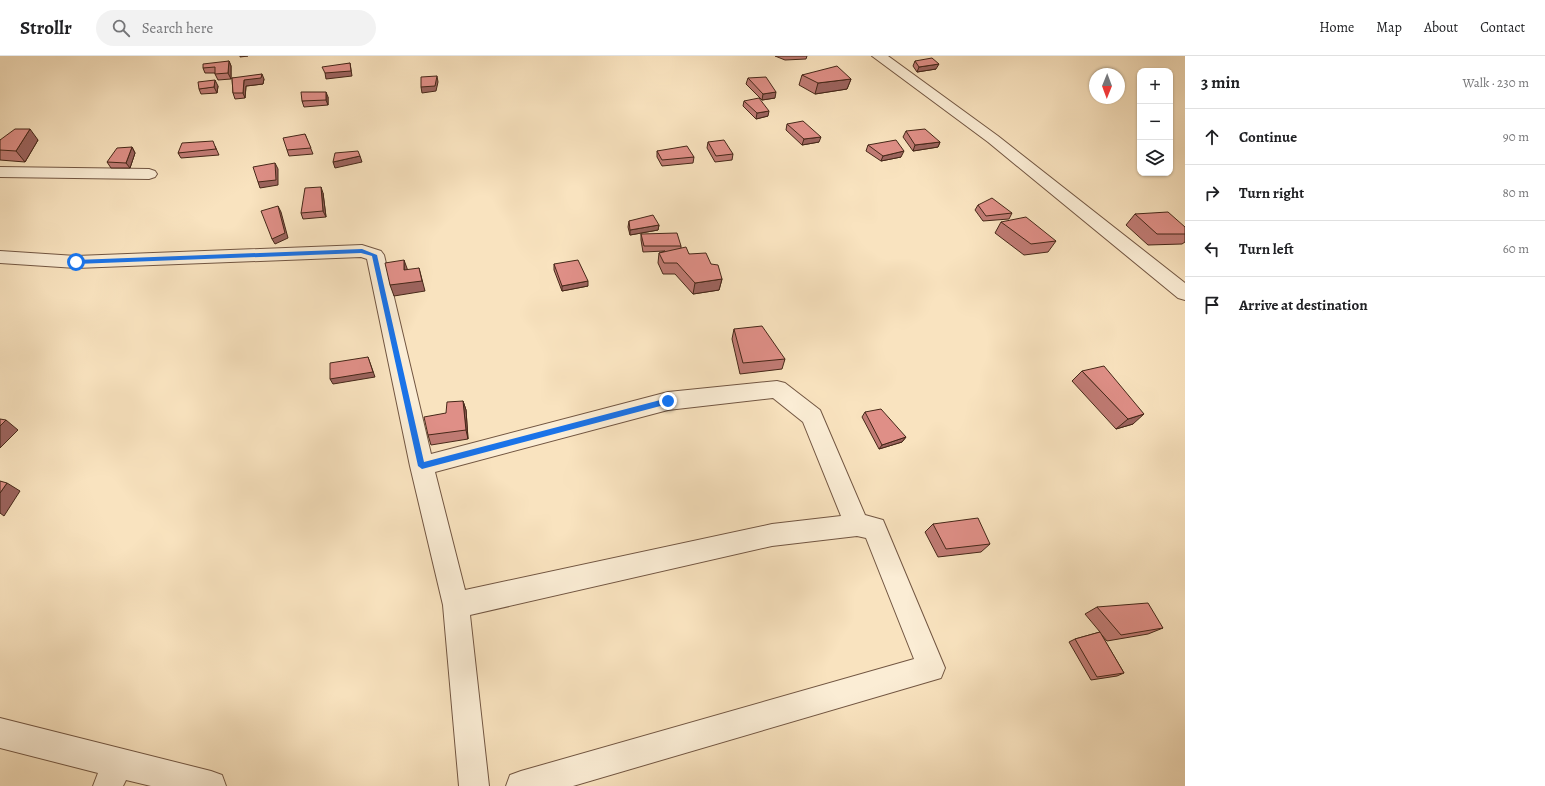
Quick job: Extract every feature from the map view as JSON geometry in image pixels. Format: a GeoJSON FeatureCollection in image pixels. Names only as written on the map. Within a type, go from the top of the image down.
{"type":"FeatureCollection","features":[{"type":"Feature","properties":{"kind":"street"},"geometry":{"type":"LineString","coordinates":[[880,56],[993,139],[1185,293]]}},
{"type":"Feature","properties":{"kind":"street"},"geometry":{"type":"LineString","coordinates":[[0,172],[149,174]]}},
{"type":"Feature","properties":{"kind":"street"},"geometry":{"type":"LineString","coordinates":[[0,257],[76,262],[362,251],[374,255],[422,466],[456,605],[474,786]]}},
{"type":"Feature","properties":{"kind":"street"},"geometry":{"type":"LineString","coordinates":[[422,466],[668,401],[777,390],[812,416],[857,526]]}},
{"type":"Feature","properties":{"kind":"street"},"geometry":{"type":"LineString","coordinates":[[456,605],[772,535],[857,526],[874,528],[931,668],[521,786]]}},
{"type":"Feature","properties":{"kind":"street"},"geometry":{"type":"LineString","coordinates":[[0,733],[113,774],[211,786]]}},
{"type":"Feature","properties":{"kind":"building"},"geometry":{"type":"Polygon","coordinates":[[[932,58],[939,64],[919,67],[915,61],[932,58]]]}},
{"type":"Feature","properties":{"kind":"building"},"geometry":{"type":"Polygon","coordinates":[[[229,61],[228,73],[215,74],[215,67],[203,68],[203,64],[229,61]]]}},
{"type":"Feature","properties":{"kind":"building"},"geometry":{"type":"Polygon","coordinates":[[[350,63],[351,71],[325,73],[322,67],[350,63]]]}},
{"type":"Feature","properties":{"kind":"building"},"geometry":{"type":"Polygon","coordinates":[[[837,66],[851,79],[818,83],[802,75],[837,66]]]}},
{"type":"Feature","properties":{"kind":"building"},"geometry":{"type":"Polygon","coordinates":[[[262,74],[261,78],[244,80],[243,93],[233,93],[232,78],[262,74]]]}},
{"type":"Feature","properties":{"kind":"building"},"geometry":{"type":"Polygon","coordinates":[[[437,76],[435,86],[421,87],[421,77],[437,76]]]}},
{"type":"Feature","properties":{"kind":"building"},"geometry":{"type":"Polygon","coordinates":[[[766,77],[776,92],[763,94],[748,78],[766,77]]]}},
{"type":"Feature","properties":{"kind":"building"},"geometry":{"type":"Polygon","coordinates":[[[215,80],[214,87],[199,89],[198,82],[215,80]]]}},
{"type":"Feature","properties":{"kind":"building"},"geometry":{"type":"Polygon","coordinates":[[[301,92],[326,92],[326,100],[302,101],[301,92]]]}},
{"type":"Feature","properties":{"kind":"building"},"geometry":{"type":"Polygon","coordinates":[[[759,98],[769,111],[757,113],[744,101],[759,98]]]}},
{"type":"Feature","properties":{"kind":"building"},"geometry":{"type":"Polygon","coordinates":[[[803,121],[821,137],[804,139],[787,124],[803,121]]]}},
{"type":"Feature","properties":{"kind":"building"},"geometry":{"type":"Polygon","coordinates":[[[15,129],[30,129],[16,151],[0,150],[0,140],[15,129]]]}},
{"type":"Feature","properties":{"kind":"building"},"geometry":{"type":"Polygon","coordinates":[[[925,129],[940,142],[915,145],[906,131],[925,129]]]}},
{"type":"Feature","properties":{"kind":"building"},"geometry":{"type":"Polygon","coordinates":[[[305,134],[311,148],[287,150],[283,138],[305,134]]]}},
{"type":"Feature","properties":{"kind":"building"},"geometry":{"type":"Polygon","coordinates":[[[724,140],[733,154],[716,156],[708,142],[724,140]]]}},
{"type":"Feature","properties":{"kind":"building"},"geometry":{"type":"Polygon","coordinates":[[[896,140],[904,151],[883,156],[868,145],[896,140]]]}},
{"type":"Feature","properties":{"kind":"building"},"geometry":{"type":"Polygon","coordinates":[[[213,141],[216,149],[178,153],[182,143],[213,141]]]}},
{"type":"Feature","properties":{"kind":"building"},"geometry":{"type":"Polygon","coordinates":[[[687,146],[694,157],[662,160],[657,151],[687,146]]]}},
{"type":"Feature","properties":{"kind":"building"},"geometry":{"type":"Polygon","coordinates":[[[132,147],[126,163],[107,162],[117,148],[132,147]]]}},
{"type":"Feature","properties":{"kind":"building"},"geometry":{"type":"Polygon","coordinates":[[[358,151],[360,156],[333,162],[335,153],[358,151]]]}},
{"type":"Feature","properties":{"kind":"building"},"geometry":{"type":"Polygon","coordinates":[[[275,163],[276,180],[258,182],[253,167],[275,163]]]}},
{"type":"Feature","properties":{"kind":"building"},"geometry":{"type":"Polygon","coordinates":[[[321,187],[323,211],[301,213],[305,188],[321,187]]]}},
{"type":"Feature","properties":{"kind":"building"},"geometry":{"type":"Polygon","coordinates":[[[992,198],[1012,213],[986,216],[978,205],[992,198]]]}},
{"type":"Feature","properties":{"kind":"building"},"geometry":{"type":"Polygon","coordinates":[[[278,206],[285,233],[272,239],[261,211],[278,206]]]}},
{"type":"Feature","properties":{"kind":"building"},"geometry":{"type":"Polygon","coordinates":[[[1168,212],[1185,227],[1185,234],[1157,234],[1135,214],[1168,212]]]}},
{"type":"Feature","properties":{"kind":"building"},"geometry":{"type":"Polygon","coordinates":[[[653,215],[659,225],[630,230],[629,221],[653,215]]]}},
{"type":"Feature","properties":{"kind":"building"},"geometry":{"type":"Polygon","coordinates":[[[1026,217],[1056,241],[1031,244],[1001,222],[1026,217]]]}},
{"type":"Feature","properties":{"kind":"building"},"geometry":{"type":"Polygon","coordinates":[[[677,233],[681,246],[644,246],[641,234],[677,233]]]}},
{"type":"Feature","properties":{"kind":"building"},"geometry":{"type":"Polygon","coordinates":[[[686,247],[689,254],[706,253],[711,264],[718,265],[722,279],[695,283],[677,263],[664,263],[659,253],[686,247]]]}},
{"type":"Feature","properties":{"kind":"building"},"geometry":{"type":"Polygon","coordinates":[[[404,260],[404,270],[419,268],[422,281],[390,285],[385,263],[404,260]]]}},
{"type":"Feature","properties":{"kind":"building"},"geometry":{"type":"Polygon","coordinates":[[[578,260],[588,281],[562,286],[554,264],[578,260]]]}},
{"type":"Feature","properties":{"kind":"building"},"geometry":{"type":"Polygon","coordinates":[[[762,326],[785,359],[743,363],[734,329],[762,326]]]}},
{"type":"Feature","properties":{"kind":"building"},"geometry":{"type":"Polygon","coordinates":[[[368,357],[373,372],[330,379],[330,363],[368,357]]]}},
{"type":"Feature","properties":{"kind":"building"},"geometry":{"type":"Polygon","coordinates":[[[1104,366],[1144,414],[1128,419],[1082,371],[1104,366]]]}},
{"type":"Feature","properties":{"kind":"building"},"geometry":{"type":"Polygon","coordinates":[[[463,401],[466,430],[428,435],[424,417],[446,413],[447,402],[463,401]]]}},
{"type":"Feature","properties":{"kind":"building"},"geometry":{"type":"Polygon","coordinates":[[[881,409],[906,437],[882,445],[865,412],[881,409]]]}},
{"type":"Feature","properties":{"kind":"building"},"geometry":{"type":"Polygon","coordinates":[[[0,419],[6,420],[0,426],[0,419]]]}},
{"type":"Feature","properties":{"kind":"building"},"geometry":{"type":"Polygon","coordinates":[[[0,481],[7,483],[0,493],[0,481]]]}},
{"type":"Feature","properties":{"kind":"building"},"geometry":{"type":"Polygon","coordinates":[[[978,518],[990,544],[946,549],[933,524],[978,518]]]}},
{"type":"Feature","properties":{"kind":"building"},"geometry":{"type":"Polygon","coordinates":[[[1148,603],[1163,628],[1121,635],[1097,607],[1148,603]]]}},
{"type":"Feature","properties":{"kind":"building"},"geometry":{"type":"Polygon","coordinates":[[[1100,632],[1124,673],[1097,677],[1075,639],[1100,632]]]}},
{"type":"Feature","properties":{"kind":"route"},"geometry":{"type":"LineString","coordinates":[[76,262],[362,251],[374,255],[422,466],[668,401]]}}]}
